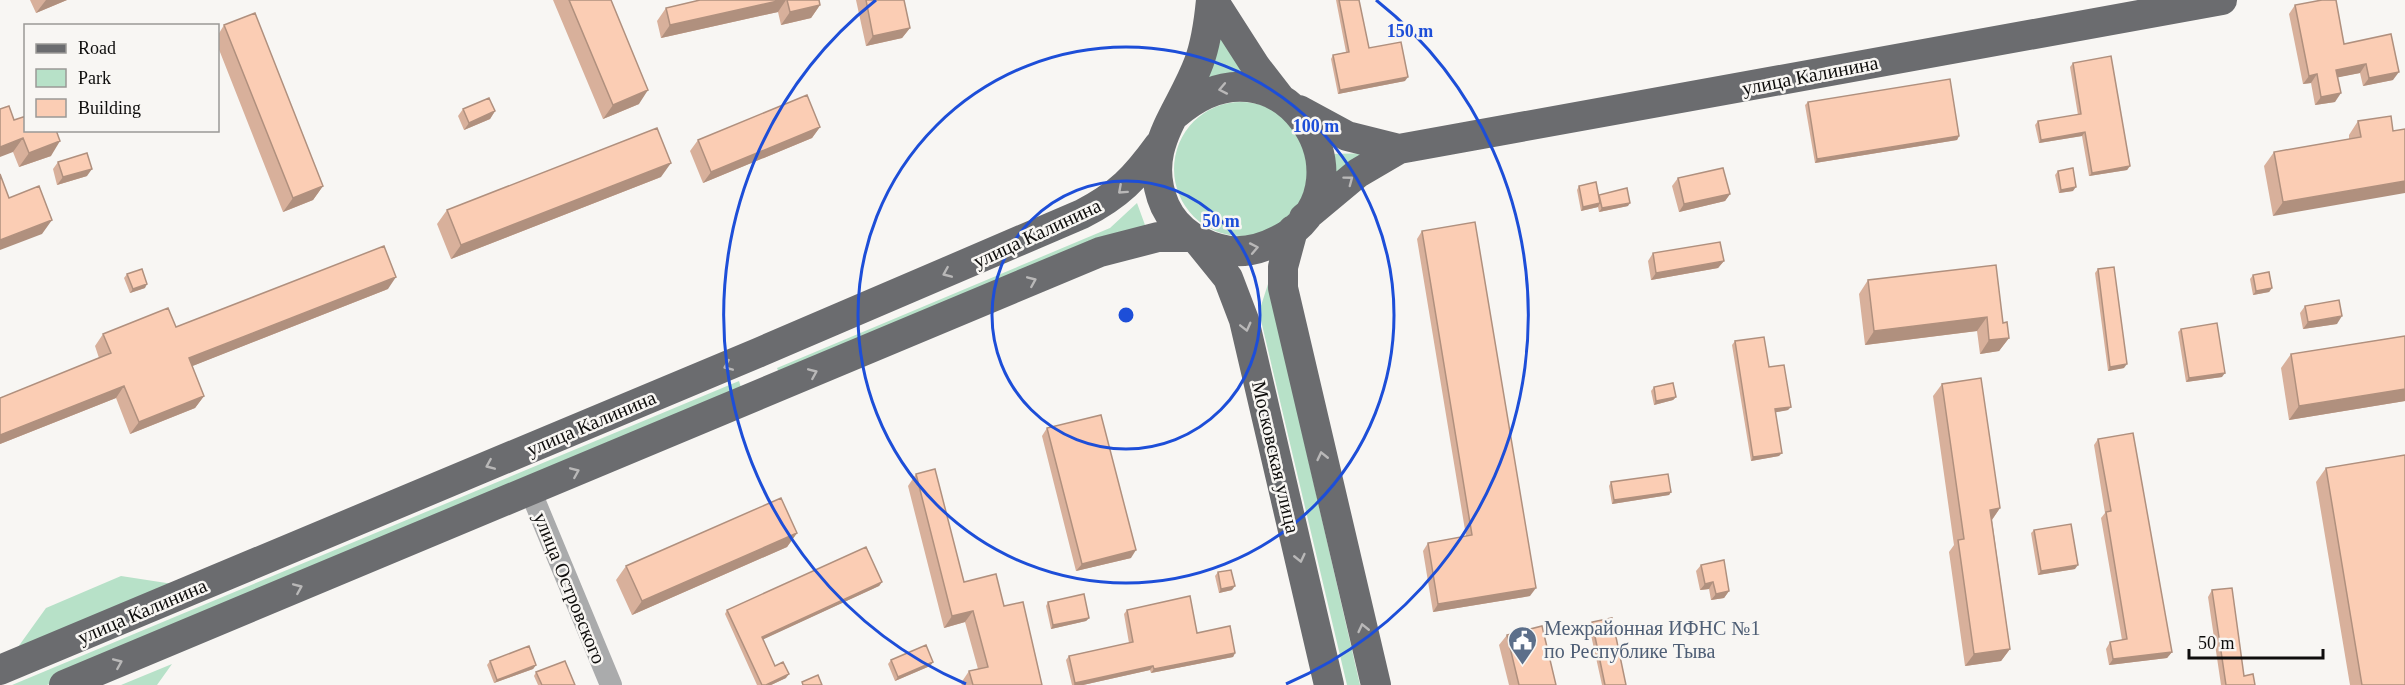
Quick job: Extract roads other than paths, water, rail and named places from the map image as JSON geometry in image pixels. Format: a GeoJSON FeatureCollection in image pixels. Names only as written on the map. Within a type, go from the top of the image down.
{"type":"FeatureCollection","features":[{"type":"Feature","properties":{"kind":"main road"},"geometry":{"type":"LineString","coordinates":[[1212,0],[1256,67],[1285,101],[1305,119],[1315,138],[1320,158],[1320,179],[1315,200],[1299,224],[1283,267],[1283,288],[1376,685]]}},
{"type":"Feature","properties":{"kind":"main road"},"geometry":{"type":"LineString","coordinates":[[1212,0],[1199,62],[1176,114],[1159,145],[1155,168],[1159,191],[1168,212],[1194,239],[1232,251],[1253,250],[1274,244],[1299,224]]}},
{"type":"Feature","properties":{"kind":"main road","name":"улица Калинина"},"geometry":{"type":"LineString","coordinates":[[1299,224],[1358,173],[1399,149],[2222,0]]}},
{"type":"Feature","properties":{"kind":"main road"},"geometry":{"type":"LineString","coordinates":[[1176,114],[1199,97],[1226,87],[1245,86],[1263,90],[1285,101]]}},
{"type":"Feature","properties":{"kind":"main road","name":"улица Калинина"},"geometry":{"type":"LineString","coordinates":[[1285,101],[1347,136],[1399,149]]}},
{"type":"Feature","properties":{"kind":"main road","name":"улица Калинина"},"geometry":{"type":"LineString","coordinates":[[0,670],[760,352],[1082,214],[1114,197],[1129,184],[1159,145]]}},
{"type":"Feature","properties":{"kind":"main road","name":"улица Калинина"},"geometry":{"type":"LineString","coordinates":[[64,685],[1100,252],[1158,237],[1194,239]]}},
{"type":"Feature","properties":{"kind":"main road","name":"Московская улица"},"geometry":{"type":"LineString","coordinates":[[1194,239],[1228,278],[1245,320],[1329,685]]}},
{"type":"Feature","properties":{"kind":"main road"},"geometry":{"type":"LineString","coordinates":[[760,352],[776,388]]}},
{"type":"Feature","properties":{"kind":"street","name":"улица Островского"},"geometry":{"type":"LineString","coordinates":[[530,490],[611,685]]}},
{"type":"Feature","properties":{"kind":"place","name":"Межрайонная ИФНС №1 по Республике Тыва"},"geometry":{"type":"Point","coordinates":[1523,666]}}]}
